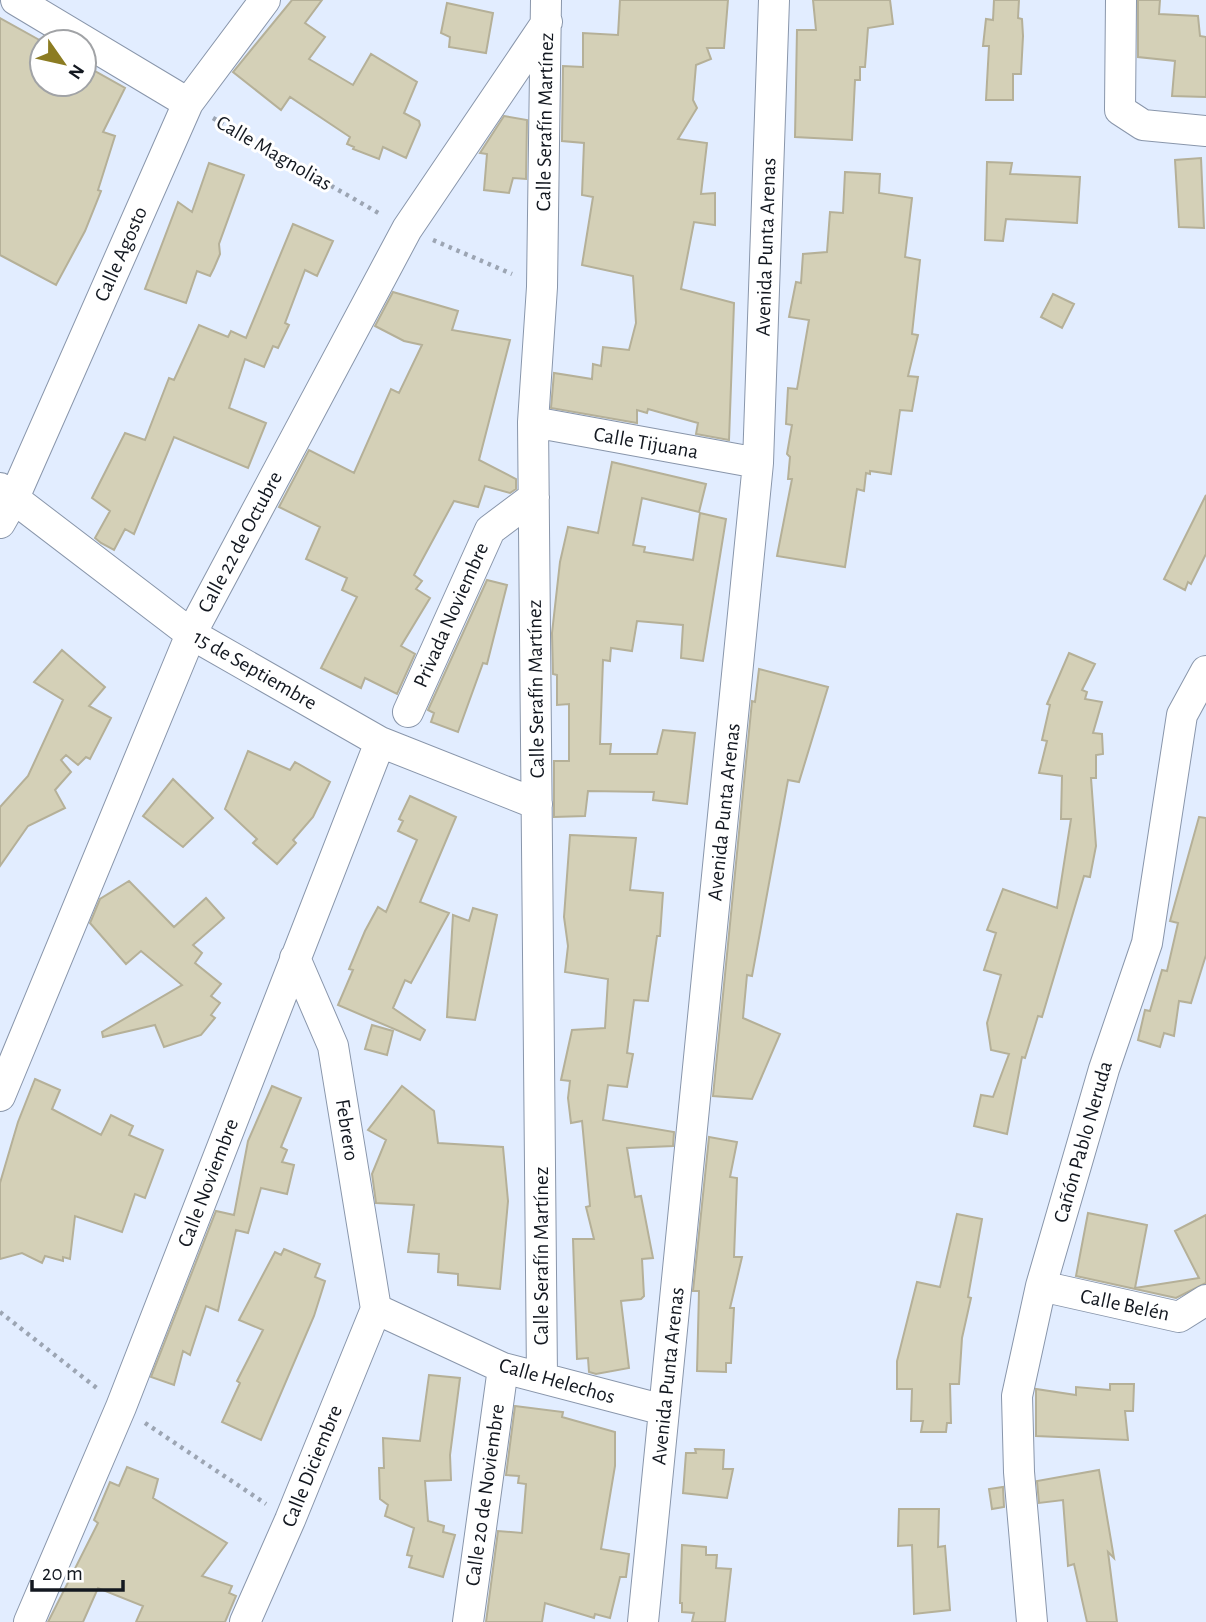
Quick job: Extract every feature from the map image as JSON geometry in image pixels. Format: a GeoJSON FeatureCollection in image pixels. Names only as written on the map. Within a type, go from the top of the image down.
{"type":"FeatureCollection","features":[{"type":"Feature","properties":{"kind":"street"},"geometry":{"type":"LineString","coordinates":[[0,5],[2,0]]}},
{"type":"Feature","properties":{"kind":"street"},"geometry":{"type":"LineString","coordinates":[[16,0],[188,103]]}},
{"type":"Feature","properties":{"kind":"street","name":"Calle Agosto"},"geometry":{"type":"LineString","coordinates":[[4,504],[188,103],[265,0]]}},
{"type":"Feature","properties":{"kind":"street","name":"Avenida Punta Arenas"},"geometry":{"type":"LineString","coordinates":[[643,1622],[758,463],[774,0]]}},
{"type":"Feature","properties":{"kind":"street"},"geometry":{"type":"LineString","coordinates":[[1121,0],[1120,110],[1143,125],[1206,131]]}},
{"type":"Feature","properties":{"kind":"street","name":"Calle 22 de Octubre"},"geometry":{"type":"LineString","coordinates":[[0,1096],[191,634],[407,229],[547,11]]}},
{"type":"Feature","properties":{"kind":"street","name":"Calle Serafín Martínez"},"geometry":{"type":"LineString","coordinates":[[542,1378],[533,422],[541,287],[547,11]]}},
{"type":"Feature","properties":{"kind":"street","name":"Calle Tijuana"},"geometry":{"type":"LineString","coordinates":[[533,422],[758,463]]}},
{"type":"Feature","properties":{"kind":"street","name":"Privada Noviembre"},"geometry":{"type":"LineString","coordinates":[[408,712],[490,530],[534,497]]}},
{"type":"Feature","properties":{"kind":"street","name":"15 de Septiembre"},"geometry":{"type":"LineString","coordinates":[[4,504],[191,634],[380,742],[537,804]]}},
{"type":"Feature","properties":{"kind":"street","name":"Cañón Pablo Neruda"},"geometry":{"type":"LineString","coordinates":[[1032,1622],[1019,1472],[1017,1396],[1041,1286],[1104,1069],[1147,943],[1182,715],[1206,671]]}},
{"type":"Feature","properties":{"kind":"street","name":"Calle Noviembre"},"geometry":{"type":"LineString","coordinates":[[29,1622],[121,1408],[380,742]]}},
{"type":"Feature","properties":{"kind":"street","name":"Febrero"},"geometry":{"type":"LineString","coordinates":[[295,958],[333,1046],[376,1309]]}},
{"type":"Feature","properties":{"kind":"street","name":"Calle Belén"},"geometry":{"type":"LineString","coordinates":[[1041,1286],[1179,1317],[1206,1300]]}},
{"type":"Feature","properties":{"kind":"street","name":"Calle Helechos"},"geometry":{"type":"LineString","coordinates":[[376,1309],[503,1368],[664,1410]]}},
{"type":"Feature","properties":{"kind":"street","name":"Calle Diciembre"},"geometry":{"type":"LineString","coordinates":[[245,1622],[290,1520],[376,1309]]}},
{"type":"Feature","properties":{"kind":"street","name":"Calle 20 de Noviembre"},"geometry":{"type":"LineString","coordinates":[[468,1622],[503,1368]]}},
{"type":"Feature","properties":{"kind":"path","name":"Calle Magnolias"},"geometry":{"type":"LineString","coordinates":[[188,103],[407,229],[541,287]]}},
{"type":"Feature","properties":{"kind":"building"},"geometry":{"type":"Polygon","coordinates":[[[292,0],[322,0],[305,23],[325,37],[309,59],[353,85],[371,54],[417,82],[404,113],[419,121],[420,125],[406,158],[383,147],[379,159],[353,149],[354,147],[347,144],[350,137],[290,97],[281,110],[233,72],[292,0]]]}},
{"type":"Feature","properties":{"kind":"building"},"geometry":{"type":"Polygon","coordinates":[[[620,0],[728,0],[724,48],[707,48],[711,59],[696,65],[693,100],[697,108],[678,139],[707,143],[701,194],[715,193],[715,225],[694,222],[681,289],[734,303],[729,440],[696,434],[698,423],[648,409],[647,413],[637,410],[637,423],[551,408],[554,373],[592,379],[593,364],[601,366],[603,347],[629,350],[636,323],[633,276],[582,265],[593,197],[582,195],[584,143],[562,141],[563,66],[583,67],[583,33],[618,35],[620,0]]]}},
{"type":"Feature","properties":{"kind":"building"},"geometry":{"type":"Polygon","coordinates":[[[813,0],[890,0],[893,24],[868,28],[865,67],[860,67],[860,80],[855,80],[852,140],[795,137],[797,30],[816,30],[813,0]]]}},
{"type":"Feature","properties":{"kind":"building"},"geometry":{"type":"Polygon","coordinates":[[[994,0],[1019,0],[1018,18],[1022,19],[1023,36],[1021,74],[1013,74],[1013,100],[986,100],[989,46],[983,46],[986,19],[993,20],[994,0]]]}},
{"type":"Feature","properties":{"kind":"building"},"geometry":{"type":"Polygon","coordinates":[[[1138,0],[1160,0],[1159,14],[1198,16],[1200,36],[1206,37],[1206,97],[1172,96],[1175,61],[1138,57],[1138,0]]]}},
{"type":"Feature","properties":{"kind":"building"},"geometry":{"type":"Polygon","coordinates":[[[447,3],[493,13],[486,53],[449,47],[450,37],[441,33],[447,3]]]}},
{"type":"Feature","properties":{"kind":"building"},"geometry":{"type":"Polygon","coordinates":[[[0,18],[28,34],[28,98],[98,98],[98,73],[125,88],[103,132],[115,136],[98,190],[101,191],[85,231],[56,285],[0,255],[0,18]]]}},
{"type":"Feature","properties":{"kind":"building"},"geometry":{"type":"Polygon","coordinates":[[[504,116],[527,120],[526,179],[513,178],[509,193],[484,190],[487,154],[480,153],[504,116]]]}},
{"type":"Feature","properties":{"kind":"building"},"geometry":{"type":"Polygon","coordinates":[[[1201,158],[1204,228],[1179,227],[1175,160],[1201,158]]]}},
{"type":"Feature","properties":{"kind":"building"},"geometry":{"type":"Polygon","coordinates":[[[987,162],[1012,163],[1010,174],[1080,177],[1077,223],[1006,219],[1003,241],[985,240],[987,162]]]}},
{"type":"Feature","properties":{"kind":"building"},"geometry":{"type":"Polygon","coordinates":[[[209,163],[244,175],[219,244],[220,254],[214,268],[210,276],[197,271],[186,303],[145,289],[178,202],[192,212],[209,163]]]}},
{"type":"Feature","properties":{"kind":"building"},"geometry":{"type":"Polygon","coordinates":[[[845,172],[880,174],[879,193],[912,198],[905,257],[920,260],[912,334],[918,335],[908,376],[918,377],[912,411],[900,410],[891,474],[870,471],[870,474],[866,473],[864,491],[857,489],[845,567],[777,556],[792,479],[788,479],[790,457],[787,454],[792,425],[786,424],[788,388],[797,389],[809,320],[789,317],[796,282],[801,283],[803,254],[827,252],[830,212],[843,213],[845,172]]]}},
{"type":"Feature","properties":{"kind":"building"},"geometry":{"type":"Polygon","coordinates":[[[293,224],[333,241],[317,276],[305,270],[285,323],[289,325],[278,348],[273,346],[264,367],[245,359],[229,408],[266,423],[248,468],[174,437],[134,534],[125,529],[114,550],[101,543],[95,538],[110,511],[92,498],[125,433],[145,440],[169,378],[174,380],[199,325],[228,337],[231,331],[246,338],[293,224]]]}},
{"type":"Feature","properties":{"kind":"building"},"geometry":{"type":"Polygon","coordinates":[[[393,292],[458,311],[452,330],[510,340],[479,460],[516,479],[516,489],[510,493],[485,486],[478,507],[454,501],[414,575],[422,581],[416,589],[430,598],[401,646],[415,654],[397,694],[365,678],[361,688],[321,668],[357,597],[342,590],[347,578],[306,559],[320,527],[279,507],[309,450],[354,473],[391,389],[399,393],[422,345],[404,341],[375,326],[393,292]]]}},
{"type":"Feature","properties":{"kind":"building"},"geometry":{"type":"Polygon","coordinates":[[[1053,294],[1074,304],[1062,328],[1041,317],[1053,294]]]}},
{"type":"Feature","properties":{"kind":"building"},"geometry":{"type":"Polygon","coordinates":[[[612,462],[706,484],[699,512],[642,498],[633,545],[645,547],[644,552],[693,560],[700,513],[726,519],[703,661],[681,658],[683,625],[637,621],[632,651],[611,648],[610,661],[603,660],[600,744],[611,744],[610,754],[657,754],[663,730],[695,733],[687,804],[653,800],[654,792],[588,791],[585,816],[554,817],[554,761],[569,761],[569,704],[557,705],[557,675],[553,674],[552,633],[560,562],[568,527],[598,533],[612,462]]]}},
{"type":"Feature","properties":{"kind":"building"},"geometry":{"type":"Polygon","coordinates":[[[1206,495],[1206,554],[1191,584],[1188,582],[1185,590],[1164,579],[1206,495]]]}},
{"type":"Feature","properties":{"kind":"building"},"geometry":{"type":"Polygon","coordinates":[[[487,580],[507,585],[487,664],[483,663],[458,732],[431,722],[434,713],[428,710],[487,580]]]}},
{"type":"Feature","properties":{"kind":"building"},"geometry":{"type":"Polygon","coordinates":[[[62,650],[105,687],[89,706],[111,718],[90,759],[86,757],[78,765],[66,755],[61,760],[71,772],[55,790],[65,808],[28,826],[0,866],[0,807],[28,776],[63,700],[34,682],[62,650]]]}},
{"type":"Feature","properties":{"kind":"building"},"geometry":{"type":"Polygon","coordinates":[[[1069,653],[1095,664],[1082,690],[1087,692],[1085,699],[1102,702],[1093,733],[1102,734],[1103,754],[1096,755],[1096,778],[1091,778],[1096,846],[1090,877],[1084,876],[1042,1017],[1038,1016],[1025,1058],[1022,1057],[1007,1134],[974,1126],[981,1095],[993,1097],[1009,1054],[991,1050],[987,1023],[1001,975],[984,970],[996,933],[987,930],[1003,889],[1057,908],[1071,819],[1061,819],[1062,776],[1039,773],[1047,741],[1042,740],[1050,705],[1047,704],[1069,653]]]}},
{"type":"Feature","properties":{"kind":"building"},"geometry":{"type":"Polygon","coordinates":[[[759,669],[828,687],[799,782],[788,780],[752,976],[747,975],[743,1018],[780,1034],[752,1099],[713,1096],[752,701],[755,702],[759,669]]]}},
{"type":"Feature","properties":{"kind":"building"},"geometry":{"type":"Polygon","coordinates":[[[248,751],[290,770],[295,762],[330,782],[313,817],[293,840],[296,843],[277,864],[253,843],[257,839],[225,809],[248,751]]]}},
{"type":"Feature","properties":{"kind":"building"},"geometry":{"type":"Polygon","coordinates":[[[173,779],[213,818],[183,847],[143,816],[173,779]]]}},
{"type":"Feature","properties":{"kind":"building"},"geometry":{"type":"Polygon","coordinates":[[[410,796],[456,817],[420,902],[449,913],[411,983],[405,980],[393,1008],[425,1030],[420,1040],[338,1005],[365,931],[378,907],[386,912],[417,840],[398,831],[403,821],[399,819],[410,796]]]}},
{"type":"Feature","properties":{"kind":"building"},"geometry":{"type":"Polygon","coordinates":[[[1199,817],[1206,818],[1206,955],[1191,1003],[1179,1001],[1174,1036],[1164,1033],[1160,1047],[1138,1040],[1145,1010],[1150,1011],[1162,970],[1167,971],[1178,923],[1170,921],[1199,817]]]}},
{"type":"Feature","properties":{"kind":"building"},"geometry":{"type":"Polygon","coordinates":[[[570,835],[636,838],[630,890],[663,893],[660,936],[657,936],[648,1001],[634,1000],[627,1053],[633,1054],[627,1087],[608,1085],[603,1120],[674,1132],[673,1146],[627,1148],[635,1197],[641,1196],[653,1258],[642,1259],[644,1296],[641,1299],[621,1301],[629,1368],[596,1374],[589,1372],[588,1358],[577,1359],[573,1239],[594,1239],[586,1207],[590,1206],[582,1121],[571,1123],[568,1098],[570,1081],[561,1080],[572,1030],[605,1028],[608,979],[565,972],[568,946],[564,917],[570,835]]]}},
{"type":"Feature","properties":{"kind":"building"},"geometry":{"type":"Polygon","coordinates":[[[129,881],[174,927],[206,898],[224,918],[193,945],[202,953],[195,963],[221,984],[211,996],[220,1003],[211,1015],[215,1018],[201,1035],[164,1047],[155,1025],[103,1037],[102,1032],[182,985],[141,951],[126,964],[90,923],[100,899],[129,881]]]}},
{"type":"Feature","properties":{"kind":"building"},"geometry":{"type":"Polygon","coordinates":[[[473,908],[497,915],[475,1020],[447,1017],[453,915],[469,921],[473,908]]]}},
{"type":"Feature","properties":{"kind":"building"},"geometry":{"type":"Polygon","coordinates":[[[372,1025],[393,1031],[387,1055],[365,1049],[372,1025]]]}},
{"type":"Feature","properties":{"kind":"building"},"geometry":{"type":"Polygon","coordinates":[[[35,1079],[60,1090],[52,1109],[101,1135],[111,1115],[133,1126],[129,1135],[163,1150],[145,1198],[135,1194],[122,1232],[75,1216],[70,1259],[63,1257],[63,1261],[45,1256],[42,1263],[22,1253],[0,1259],[0,1183],[18,1122],[35,1079]]]}},
{"type":"Feature","properties":{"kind":"building"},"geometry":{"type":"Polygon","coordinates":[[[272,1086],[301,1098],[281,1147],[287,1150],[282,1162],[294,1165],[287,1194],[261,1188],[248,1233],[236,1230],[218,1311],[206,1306],[190,1355],[183,1351],[174,1385],[151,1377],[216,1211],[234,1215],[248,1141],[272,1086]]]}},
{"type":"Feature","properties":{"kind":"building"},"geometry":{"type":"Polygon","coordinates":[[[402,1086],[434,1111],[438,1143],[503,1147],[508,1201],[500,1289],[458,1285],[458,1274],[438,1272],[439,1254],[408,1252],[414,1205],[376,1203],[372,1174],[386,1140],[368,1130],[402,1086]]]}},
{"type":"Feature","properties":{"kind":"building"},"geometry":{"type":"Polygon","coordinates":[[[709,1137],[737,1142],[730,1177],[737,1178],[734,1257],[742,1257],[730,1308],[734,1308],[731,1363],[726,1363],[726,1372],[697,1371],[699,1291],[693,1291],[709,1137]]]}},
{"type":"Feature","properties":{"kind":"building"},"geometry":{"type":"Polygon","coordinates":[[[1088,1213],[1147,1225],[1135,1288],[1199,1278],[1175,1231],[1206,1215],[1206,1283],[1176,1298],[1076,1276],[1088,1213]]]}},
{"type":"Feature","properties":{"kind":"building"},"geometry":{"type":"Polygon","coordinates":[[[957,1214],[982,1219],[968,1297],[971,1298],[962,1338],[959,1384],[950,1384],[951,1423],[947,1423],[946,1432],[921,1432],[923,1421],[911,1421],[912,1389],[897,1389],[897,1361],[917,1282],[940,1287],[957,1214]]]}},
{"type":"Feature","properties":{"kind":"building"},"geometry":{"type":"Polygon","coordinates":[[[284,1249],[320,1264],[315,1277],[325,1281],[314,1316],[261,1440],[222,1422],[240,1383],[237,1381],[263,1330],[239,1320],[275,1252],[281,1255],[284,1249]]]}},
{"type":"Feature","properties":{"kind":"building"},"geometry":{"type":"Polygon","coordinates":[[[429,1375],[460,1378],[450,1455],[451,1480],[425,1481],[428,1521],[444,1526],[443,1532],[455,1535],[443,1577],[409,1567],[412,1556],[407,1555],[414,1528],[385,1516],[388,1505],[380,1499],[379,1468],[384,1468],[383,1438],[420,1441],[429,1375]]]}},
{"type":"Feature","properties":{"kind":"building"},"geometry":{"type":"Polygon","coordinates":[[[1110,1384],[1134,1384],[1133,1411],[1125,1411],[1128,1440],[1036,1436],[1036,1389],[1076,1395],[1076,1387],[1110,1390],[1110,1384]]]}},
{"type":"Feature","properties":{"kind":"building"},"geometry":{"type":"Polygon","coordinates":[[[515,1406],[563,1412],[562,1417],[615,1432],[615,1466],[601,1549],[629,1554],[626,1577],[620,1577],[610,1618],[595,1614],[594,1618],[545,1603],[542,1622],[486,1622],[498,1531],[522,1533],[526,1484],[518,1483],[519,1476],[506,1475],[515,1406]]]}},
{"type":"Feature","properties":{"kind":"building"},"geometry":{"type":"Polygon","coordinates":[[[695,1449],[724,1450],[723,1469],[733,1469],[727,1498],[683,1493],[686,1453],[696,1453],[695,1449]]]}},
{"type":"Feature","properties":{"kind":"building"},"geometry":{"type":"Polygon","coordinates":[[[127,1467],[158,1479],[153,1498],[227,1543],[202,1576],[232,1586],[229,1593],[236,1596],[225,1622],[136,1622],[143,1606],[98,1588],[83,1622],[48,1622],[98,1523],[94,1520],[110,1482],[119,1486],[127,1467]]]}},
{"type":"Feature","properties":{"kind":"building"},"geometry":{"type":"Polygon","coordinates":[[[1099,1470],[1114,1558],[1108,1552],[1117,1622],[1087,1622],[1074,1564],[1068,1566],[1063,1500],[1039,1503],[1037,1481],[1099,1470]]]}},
{"type":"Feature","properties":{"kind":"building"},"geometry":{"type":"Polygon","coordinates":[[[1003,1487],[1004,1507],[992,1509],[989,1489],[1003,1487]]]}},
{"type":"Feature","properties":{"kind":"building"},"geometry":{"type":"Polygon","coordinates":[[[899,1509],[939,1509],[938,1547],[945,1546],[950,1610],[914,1614],[912,1545],[898,1546],[899,1509]]]}},
{"type":"Feature","properties":{"kind":"building"},"geometry":{"type":"Polygon","coordinates":[[[682,1545],[706,1547],[706,1555],[717,1555],[716,1568],[731,1569],[725,1622],[692,1622],[694,1613],[682,1612],[682,1545]]]}}]}
